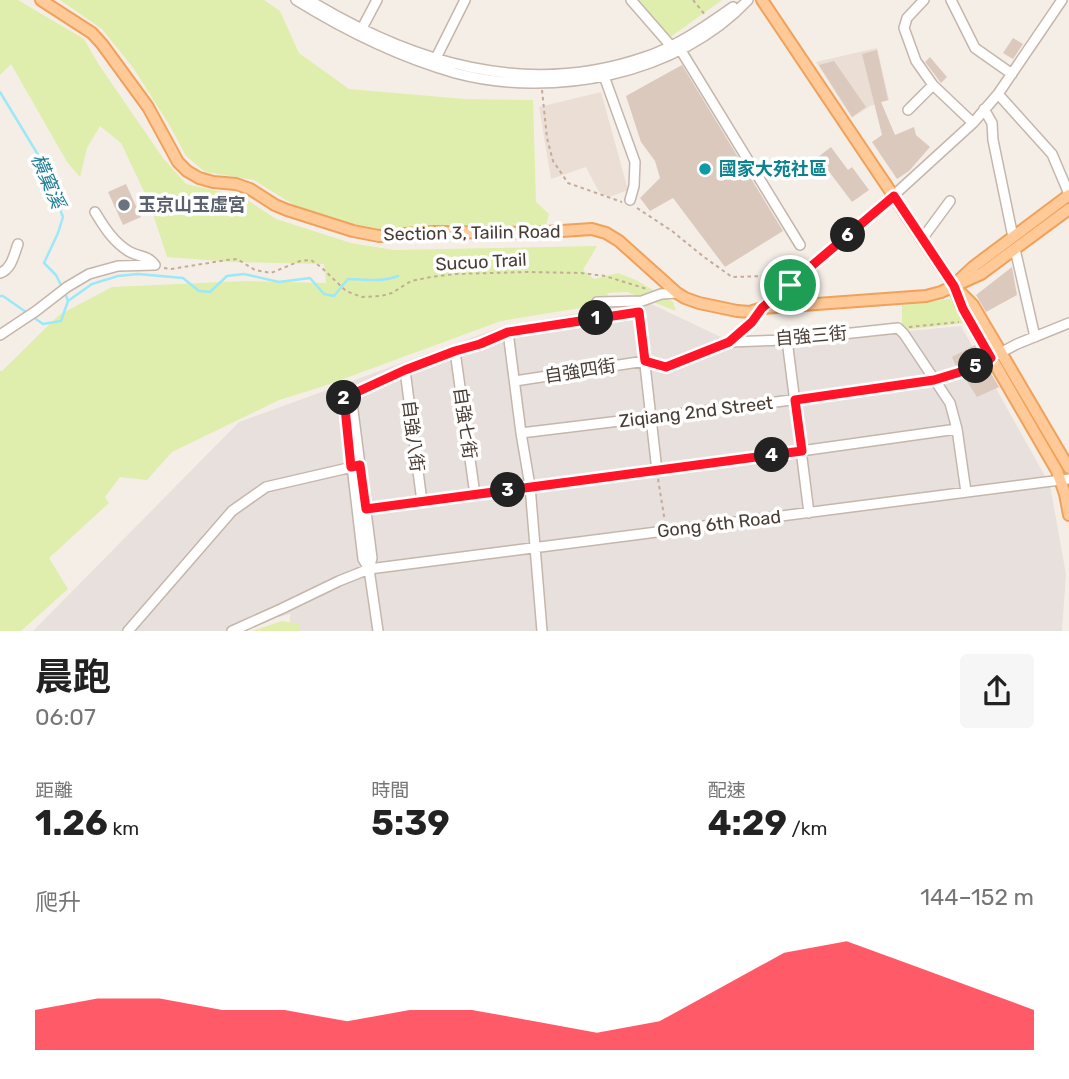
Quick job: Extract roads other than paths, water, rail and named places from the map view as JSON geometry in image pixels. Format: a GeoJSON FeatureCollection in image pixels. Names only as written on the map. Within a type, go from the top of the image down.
{"type":"FeatureCollection","features":[{"type":"Feature","properties":{"kind":"main road","name":"Section 3, Tailin Road"},"geometry":{"type":"LineString","coordinates":[[41,0],[92,33],[102,44],[148,107],[178,162],[199,178],[243,186],[287,210],[379,236],[433,232],[531,233],[592,229],[619,241],[677,293],[699,303],[737,312],[926,296],[981,274],[1069,209]]}},
{"type":"Feature","properties":{"kind":"main road"},"geometry":{"type":"LineString","coordinates":[[762,0],[954,286],[973,304],[996,356],[1049,457],[1065,480],[1069,515]]}},
{"type":"Feature","properties":{"kind":"main road"},"geometry":{"type":"LineString","coordinates":[[954,286],[972,267],[1069,195]]}},
{"type":"Feature","properties":{"kind":"main road"},"geometry":{"type":"LineString","coordinates":[[954,286],[963,309],[1069,468]]}},
{"type":"Feature","properties":{"kind":"street"},"geometry":{"type":"LineString","coordinates":[[296,0],[360,32],[458,74],[515,82],[583,79],[628,71],[656,61],[745,0]]}},
{"type":"Feature","properties":{"kind":"street"},"geometry":{"type":"LineString","coordinates":[[309,0],[360,32]]}},
{"type":"Feature","properties":{"kind":"street"},"geometry":{"type":"LineString","coordinates":[[360,32],[377,0]]}},
{"type":"Feature","properties":{"kind":"street"},"geometry":{"type":"LineString","coordinates":[[434,63],[465,0]]}},
{"type":"Feature","properties":{"kind":"street"},"geometry":{"type":"LineString","coordinates":[[631,0],[676,47],[800,245]]}},
{"type":"Feature","properties":{"kind":"street"},"geometry":{"type":"LineString","coordinates":[[434,63],[498,73],[552,75],[615,66],[676,47],[715,28],[738,10],[745,0]]}},
{"type":"Feature","properties":{"kind":"street"},"geometry":{"type":"LineString","coordinates":[[924,0],[907,18],[904,28],[916,61],[933,85],[973,122]]}},
{"type":"Feature","properties":{"kind":"street"},"geometry":{"type":"LineString","coordinates":[[951,0],[975,48],[1012,74]]}},
{"type":"Feature","properties":{"kind":"street"},"geometry":{"type":"LineString","coordinates":[[729,342],[752,322],[762,308],[894,196],[973,122],[998,94],[1064,2]]}},
{"type":"Feature","properties":{"kind":"street"},"geometry":{"type":"LineString","coordinates":[[604,76],[635,163],[634,186],[627,201]]}},
{"type":"Feature","properties":{"kind":"street"},"geometry":{"type":"LineString","coordinates":[[908,110],[933,85]]}},
{"type":"Feature","properties":{"kind":"street"},"geometry":{"type":"LineString","coordinates":[[998,94],[1052,154],[1069,195]]}},
{"type":"Feature","properties":{"kind":"street"},"geometry":{"type":"LineString","coordinates":[[984,109],[992,124],[1013,237]]}},
{"type":"Feature","properties":{"kind":"street"},"geometry":{"type":"LineString","coordinates":[[922,239],[950,201]]}},
{"type":"Feature","properties":{"kind":"street"},"geometry":{"type":"LineString","coordinates":[[0,335],[89,274],[118,266],[155,265],[150,258],[130,252],[109,234],[95,212]]}},
{"type":"Feature","properties":{"kind":"street"},"geometry":{"type":"LineString","coordinates":[[0,273],[9,267],[18,244]]}},
{"type":"Feature","properties":{"kind":"street"},"geometry":{"type":"LineString","coordinates":[[1015,249],[1035,337]]}},
{"type":"Feature","properties":{"kind":"street"},"geometry":{"type":"LineString","coordinates":[[597,302],[642,301],[662,294],[677,293]]}},
{"type":"Feature","properties":{"kind":"street"},"geometry":{"type":"LineString","coordinates":[[369,569],[363,559],[351,395],[405,370],[508,332],[639,312],[657,471]]}},
{"type":"Feature","properties":{"kind":"street","name":"Ziqiang 2nd Street"},"geometry":{"type":"LineString","coordinates":[[521,433],[795,400],[934,380],[970,369],[1069,323]]}},
{"type":"Feature","properties":{"kind":"street","name":"自強三街"},"geometry":{"type":"LineString","coordinates":[[645,361],[666,367],[729,342],[787,340],[898,328],[934,380]]}},
{"type":"Feature","properties":{"kind":"street"},"geometry":{"type":"LineString","coordinates":[[508,332],[530,486],[542,631]]}},
{"type":"Feature","properties":{"kind":"street"},"geometry":{"type":"LineString","coordinates":[[787,340],[810,513]]}},
{"type":"Feature","properties":{"kind":"street","name":"自強七街"},"geometry":{"type":"LineString","coordinates":[[455,351],[475,495]]}},
{"type":"Feature","properties":{"kind":"street","name":"自強四街"},"geometry":{"type":"LineString","coordinates":[[515,381],[645,361]]}},
{"type":"Feature","properties":{"kind":"street","name":"自強八街"},"geometry":{"type":"LineString","coordinates":[[405,370],[422,502]]}},
{"type":"Feature","properties":{"kind":"street"},"geometry":{"type":"LineString","coordinates":[[934,380],[950,403],[957,429],[966,492]]}},
{"type":"Feature","properties":{"kind":"street"},"geometry":{"type":"LineString","coordinates":[[366,509],[957,429]]}},
{"type":"Feature","properties":{"kind":"street"},"geometry":{"type":"LineString","coordinates":[[356,466],[366,509],[372,558],[369,569],[377,631]]}},
{"type":"Feature","properties":{"kind":"street"},"geometry":{"type":"LineString","coordinates":[[128,631],[232,511],[266,487],[356,466]]}},
{"type":"Feature","properties":{"kind":"street","name":"Gong 6th Road"},"geometry":{"type":"LineString","coordinates":[[232,631],[369,569],[1065,480]]}},
{"type":"Feature","properties":{"kind":"waterway","name":"橫窠溪"},"geometry":{"type":"LineString","coordinates":[[0,92],[40,158],[63,217],[44,263],[56,275],[62,287]]}},
{"type":"Feature","properties":{"kind":"waterway"},"geometry":{"type":"LineString","coordinates":[[68,301],[92,284],[118,276],[138,274],[183,278],[199,291],[210,292],[227,276],[244,274],[279,282],[310,278],[324,294],[334,296],[348,279],[380,280],[398,276]]}},
{"type":"Feature","properties":{"kind":"waterway","name":"橫窠溪"},"geometry":{"type":"LineString","coordinates":[[0,296],[43,324],[61,321],[68,301],[65,293]]}},
{"type":"Feature","properties":{"kind":"place","name":"國家大苑社區"},"geometry":{"type":"Point","coordinates":[705,169]}},
{"type":"Feature","properties":{"kind":"place","name":"玉京山玉虛宮"},"geometry":{"type":"Point","coordinates":[124,205]}}]}
